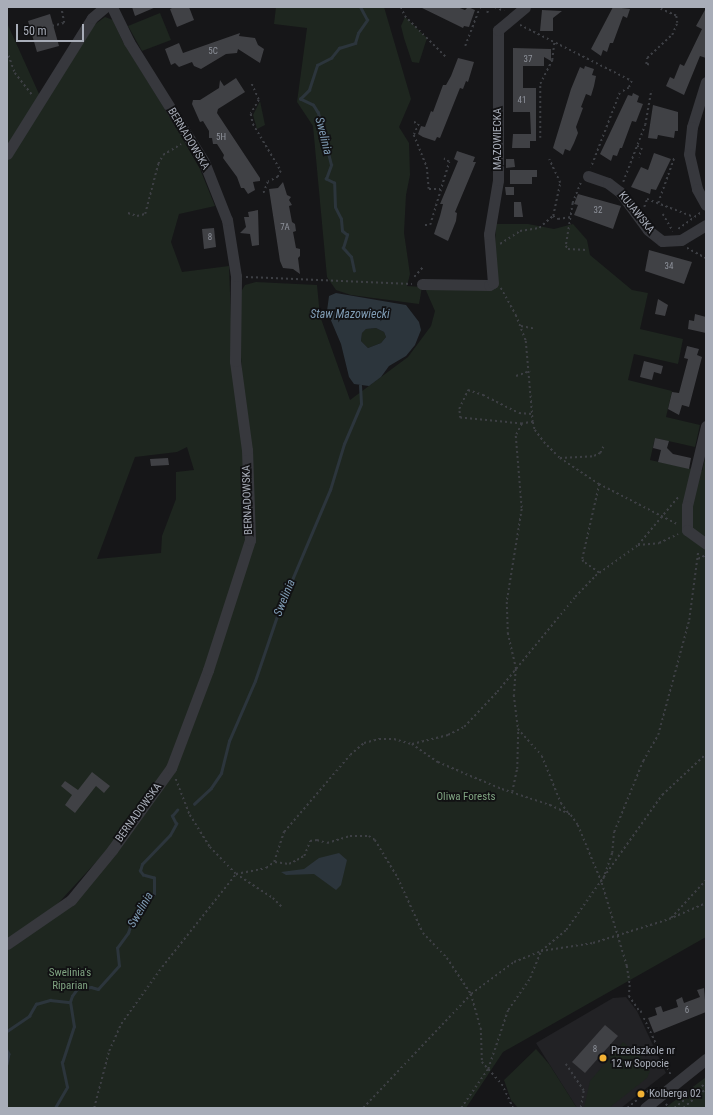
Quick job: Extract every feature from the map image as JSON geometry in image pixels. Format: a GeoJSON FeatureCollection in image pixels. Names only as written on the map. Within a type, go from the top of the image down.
{"type":"FeatureCollection","features":[{"type":"Feature","properties":{"kind":"street"},"geometry":{"type":"LineString","coordinates":[[7,154],[92,18],[105,7]]}},
{"type":"Feature","properties":{"kind":"street","name":"BERNADOWSKA"},"geometry":{"type":"LineString","coordinates":[[7,944],[71,900],[112,850],[171,768],[208,670],[250,540],[247,450],[235,361],[236,276],[227,220],[204,162],[129,42],[112,7]]}},
{"type":"Feature","properties":{"kind":"street","name":"MAZOWIECKA"},"geometry":{"type":"LineString","coordinates":[[493,283],[489,226],[498,165],[498,30],[525,7]]}},
{"type":"Feature","properties":{"kind":"street"},"geometry":{"type":"LineString","coordinates":[[706,82],[697,105],[689,154],[702,189],[706,205]]}},
{"type":"Feature","properties":{"kind":"street","name":"KUJAWSKA"},"geometry":{"type":"LineString","coordinates":[[587,175],[608,183],[620,192],[654,236],[662,241],[674,236]]}},
{"type":"Feature","properties":{"kind":"street"},"geometry":{"type":"LineString","coordinates":[[674,236],[706,225]]}},
{"type":"Feature","properties":{"kind":"street"},"geometry":{"type":"LineString","coordinates":[[422,284],[490,285],[493,283]]}},
{"type":"Feature","properties":{"kind":"street"},"geometry":{"type":"LineString","coordinates":[[704,542],[687,530],[687,506],[706,426]]}},
{"type":"Feature","properties":{"kind":"street"},"geometry":{"type":"LineString","coordinates":[[645,1108],[706,1059]]}},
{"type":"Feature","properties":{"kind":"path"},"geometry":{"type":"LineString","coordinates":[[52,26],[64,23],[62,7]]}},
{"type":"Feature","properties":{"kind":"path"},"geometry":{"type":"LineString","coordinates":[[401,7],[405,16],[447,58]]}},
{"type":"Feature","properties":{"kind":"path"},"geometry":{"type":"LineString","coordinates":[[465,46],[480,7]]}},
{"type":"Feature","properties":{"kind":"path"},"geometry":{"type":"LineString","coordinates":[[487,13],[489,7]]}},
{"type":"Feature","properties":{"kind":"path"},"geometry":{"type":"LineString","coordinates":[[649,65],[646,64],[648,58],[672,35],[677,23],[676,16],[656,7]]}},
{"type":"Feature","properties":{"kind":"path"},"geometry":{"type":"LineString","coordinates":[[519,25],[632,81],[629,88],[620,93],[571,217],[566,246],[568,249],[587,250]]}},
{"type":"Feature","properties":{"kind":"path"},"geometry":{"type":"LineString","coordinates":[[540,138],[540,84],[552,60],[554,43]]}},
{"type":"Feature","properties":{"kind":"path"},"geometry":{"type":"LineString","coordinates":[[7,51],[15,73],[29,94],[43,98]]}},
{"type":"Feature","properties":{"kind":"path"},"geometry":{"type":"LineString","coordinates":[[252,84],[259,100],[251,114],[253,124],[281,172],[278,177],[268,182],[263,195]]}},
{"type":"Feature","properties":{"kind":"path"},"geometry":{"type":"LineString","coordinates":[[620,192],[645,125],[651,91]]}},
{"type":"Feature","properties":{"kind":"path"},"geometry":{"type":"LineString","coordinates":[[414,122],[419,124],[414,135],[427,167],[429,189]]}},
{"type":"Feature","properties":{"kind":"path"},"geometry":{"type":"LineString","coordinates":[[128,213],[137,216],[145,214],[158,164],[163,155],[189,139]]}},
{"type":"Feature","properties":{"kind":"path"},"geometry":{"type":"LineString","coordinates":[[637,146],[642,148],[639,158]]}},
{"type":"Feature","properties":{"kind":"path"},"geometry":{"type":"LineString","coordinates":[[658,203],[674,158]]}},
{"type":"Feature","properties":{"kind":"path"},"geometry":{"type":"LineString","coordinates":[[490,252],[520,231],[539,228],[553,216],[560,183],[549,159]]}},
{"type":"Feature","properties":{"kind":"path"},"geometry":{"type":"LineString","coordinates":[[425,225],[430,225],[449,162],[444,160]]}},
{"type":"Feature","properties":{"kind":"path"},"geometry":{"type":"LineString","coordinates":[[426,192],[429,189],[440,189]]}},
{"type":"Feature","properties":{"kind":"path"},"geometry":{"type":"LineString","coordinates":[[644,207],[647,199],[694,217]]}},
{"type":"Feature","properties":{"kind":"path"},"geometry":{"type":"LineString","coordinates":[[663,214],[674,236],[706,258]]}},
{"type":"Feature","properties":{"kind":"path"},"geometry":{"type":"LineString","coordinates":[[674,236],[698,215]]}},
{"type":"Feature","properties":{"kind":"path"},"geometry":{"type":"LineString","coordinates":[[553,216],[558,219],[571,217]]}},
{"type":"Feature","properties":{"kind":"path"},"geometry":{"type":"LineString","coordinates":[[236,276],[410,284]]}},
{"type":"Feature","properties":{"kind":"path"},"geometry":{"type":"LineString","coordinates":[[493,283],[502,288],[521,326],[526,341],[535,430],[560,458],[599,484],[663,516],[687,530]]}},
{"type":"Feature","properties":{"kind":"path"},"geometry":{"type":"LineString","coordinates":[[521,326],[536,329]]}},
{"type":"Feature","properties":{"kind":"path"},"geometry":{"type":"LineString","coordinates":[[516,376],[530,371]]}},
{"type":"Feature","properties":{"kind":"path"},"geometry":{"type":"LineString","coordinates":[[533,414],[519,412],[483,395],[468,390],[459,409],[460,418],[522,424],[533,422]]}},
{"type":"Feature","properties":{"kind":"path"},"geometry":{"type":"LineString","coordinates":[[512,793],[517,770],[518,729],[514,695],[516,669],[508,633],[507,602],[522,509],[516,436],[522,424]]}},
{"type":"Feature","properties":{"kind":"path"},"geometry":{"type":"LineString","coordinates":[[560,458],[594,456],[600,454],[604,445]]}},
{"type":"Feature","properties":{"kind":"path"},"geometry":{"type":"LineString","coordinates":[[598,574],[582,562],[582,559],[599,484]]}},
{"type":"Feature","properties":{"kind":"path"},"geometry":{"type":"LineString","coordinates":[[412,744],[448,735],[464,727],[516,669],[575,597],[598,574],[638,545],[683,492]]}},
{"type":"Feature","properties":{"kind":"path"},"geometry":{"type":"LineString","coordinates":[[638,545],[659,543],[687,530]]}},
{"type":"Feature","properties":{"kind":"path"},"geometry":{"type":"LineString","coordinates":[[602,883],[612,853],[614,832],[643,761],[658,735],[689,620],[698,560],[704,542]]}},
{"type":"Feature","properties":{"kind":"path"},"geometry":{"type":"LineString","coordinates":[[698,560],[706,555]]}},
{"type":"Feature","properties":{"kind":"path"},"geometry":{"type":"LineString","coordinates":[[518,729],[542,756],[561,803],[578,825],[602,883],[627,966],[630,985],[629,996],[640,1012],[644,1011]]}},
{"type":"Feature","properties":{"kind":"path"},"geometry":{"type":"LineString","coordinates":[[94,1108],[109,1051],[121,1024],[162,967],[236,874],[266,868],[274,862],[284,832],[364,743],[380,739],[394,739],[412,744],[438,762],[512,793],[550,805],[571,815]]}},
{"type":"Feature","properties":{"kind":"path"},"geometry":{"type":"LineString","coordinates":[[461,1108],[488,1070],[508,1010],[530,978],[541,951],[566,930],[602,883],[662,795],[706,754]]}},
{"type":"Feature","properties":{"kind":"path"},"geometry":{"type":"LineString","coordinates":[[171,768],[198,828],[210,847],[236,874],[272,898],[282,907]]}},
{"type":"Feature","properties":{"kind":"path"},"geometry":{"type":"LineString","coordinates":[[274,862],[289,864],[304,856],[310,841],[317,840],[328,843],[350,836],[370,836],[375,840],[398,878],[408,905],[423,933],[447,958],[471,994],[481,1028],[482,1062],[502,1084],[513,1108]]}},
{"type":"Feature","properties":{"kind":"path"},"geometry":{"type":"LineString","coordinates":[[669,919],[706,880]]}},
{"type":"Feature","properties":{"kind":"path"},"geometry":{"type":"LineString","coordinates":[[363,1108],[471,994],[514,962],[541,951],[593,943],[669,919],[706,903]]}},
{"type":"Feature","properties":{"kind":"path"},"geometry":{"type":"LineString","coordinates":[[644,1018],[672,1076]]}},
{"type":"Feature","properties":{"kind":"path"},"geometry":{"type":"LineString","coordinates":[[566,1064],[584,1090],[581,1108]]}},
{"type":"Feature","properties":{"kind":"path"},"geometry":{"type":"LineString","coordinates":[[674,1108],[706,1083]]}},
{"type":"Feature","properties":{"kind":"path"},"geometry":{"type":"LineString","coordinates":[[683,1108],[706,1089]]}},
{"type":"Feature","properties":{"kind":"shaded area","name":"Przedszkole nr 12 w Sopocie"},"geometry":{"type":"Polygon","coordinates":[[[626,997],[637,1011],[666,1073],[621,1108],[577,1108],[536,1043],[613,998],[626,997]]]}},
{"type":"Feature","properties":{"kind":"green space"},"geometry":{"type":"Polygon","coordinates":[[[276,7],[384,7],[411,99],[399,127],[409,143],[410,175],[406,195],[404,233],[410,274],[407,286],[422,287],[419,304],[351,295],[336,290],[327,277],[313,126],[297,102],[307,28],[274,24],[276,7]]]}},
{"type":"Feature","properties":{"kind":"green space"},"geometry":{"type":"Polygon","coordinates":[[[160,13],[171,40],[142,51],[128,26],[160,13]]]}},
{"type":"Feature","properties":{"kind":"green space","name":"Oliwa Forests"},"geometry":{"type":"Polygon","coordinates":[[[105,17],[113,20],[122,40],[200,169],[215,206],[179,214],[171,242],[182,272],[229,266],[233,372],[242,377],[238,297],[245,285],[256,282],[317,285],[320,316],[350,400],[408,357],[431,326],[435,311],[424,286],[493,289],[496,224],[528,224],[554,229],[573,224],[587,240],[590,255],[632,290],[648,293],[640,329],[683,339],[678,364],[634,354],[628,380],[672,391],[666,417],[700,425],[695,447],[655,438],[650,460],[702,471],[706,454],[706,937],[503,1052],[466,1108],[7,1108],[7,946],[55,914],[126,838],[174,772],[172,764],[136,807],[120,836],[51,911],[7,940],[7,23],[44,105],[90,28],[105,17]],[[187,447],[177,452],[135,457],[97,559],[161,553],[162,536],[176,499],[176,472],[194,470],[187,447]]]}},
{"type":"Feature","properties":{"kind":"green space"},"geometry":{"type":"Polygon","coordinates":[[[405,17],[427,38],[419,63],[412,62],[404,38],[401,26],[405,17]]]}},
{"type":"Feature","properties":{"kind":"green space"},"geometry":{"type":"Polygon","coordinates":[[[260,101],[265,125],[257,129],[253,115],[260,101]]]}},
{"type":"Feature","properties":{"kind":"green space"},"geometry":{"type":"Polygon","coordinates":[[[376,328],[384,332],[386,337],[381,343],[368,348],[361,341],[362,333],[366,329],[376,328]]]}},
{"type":"Feature","properties":{"kind":"green space"},"geometry":{"type":"Polygon","coordinates":[[[623,1042],[640,1056],[650,1071],[647,1078],[609,1108],[584,1108],[590,1081],[623,1042]]]}},
{"type":"Feature","properties":{"kind":"green space"},"geometry":{"type":"Polygon","coordinates":[[[536,1049],[549,1064],[577,1108],[518,1108],[511,1100],[504,1080],[536,1049]]]}},
{"type":"Feature","properties":{"kind":"green space"},"geometry":{"type":"Polygon","coordinates":[[[706,1077],[706,1108],[665,1108],[669,1105],[706,1077]]]}},
{"type":"Feature","properties":{"kind":"water","name":"Staw Mazowiecki"},"geometry":{"type":"Polygon","coordinates":[[[336,293],[406,305],[419,322],[421,330],[415,345],[406,356],[389,366],[381,377],[369,386],[354,384],[349,377],[341,344],[327,311],[329,296],[336,293]],[[376,328],[366,329],[362,333],[361,341],[368,348],[381,343],[386,337],[384,332],[376,328]]]}},
{"type":"Feature","properties":{"kind":"water"},"geometry":{"type":"Polygon","coordinates":[[[339,853],[347,860],[341,885],[336,890],[314,874],[286,875],[281,872],[304,869],[319,858],[339,853]]]}},
{"type":"Feature","properties":{"kind":"building"},"geometry":{"type":"Polygon","coordinates":[[[132,7],[156,7],[135,16],[132,7]]]}},
{"type":"Feature","properties":{"kind":"building"},"geometry":{"type":"Polygon","coordinates":[[[174,7],[189,7],[194,20],[177,27],[170,9],[174,7]]]}},
{"type":"Feature","properties":{"kind":"building"},"geometry":{"type":"Polygon","coordinates":[[[420,7],[457,7],[465,10],[468,7],[475,10],[469,27],[464,26],[463,28],[420,7]]]}},
{"type":"Feature","properties":{"kind":"building"},"geometry":{"type":"Polygon","coordinates":[[[613,7],[630,9],[627,18],[623,16],[613,43],[610,43],[607,52],[603,50],[601,56],[591,49],[613,7]]]}},
{"type":"Feature","properties":{"kind":"building"},"geometry":{"type":"Polygon","coordinates":[[[706,8],[706,58],[700,56],[684,95],[666,86],[670,77],[674,79],[680,64],[684,66],[702,29],[696,26],[706,8]]]}},
{"type":"Feature","properties":{"kind":"building"},"geometry":{"type":"Polygon","coordinates":[[[542,10],[562,11],[553,18],[553,31],[540,31],[542,10]]]}},
{"type":"Feature","properties":{"kind":"building"},"geometry":{"type":"Polygon","coordinates":[[[50,14],[59,46],[37,52],[28,21],[50,14]]]}},
{"type":"Feature","properties":{"kind":"building"},"geometry":{"type":"Polygon","coordinates":[[[240,33],[239,36],[255,38],[258,45],[264,49],[260,63],[238,49],[237,53],[226,54],[201,69],[194,66],[192,62],[179,67],[175,63],[171,65],[165,49],[179,43],[183,53],[240,33]]]}},
{"type":"Feature","properties":{"kind":"building"},"geometry":{"type":"Polygon","coordinates":[[[513,48],[551,49],[551,61],[544,57],[544,66],[523,66],[523,88],[536,88],[536,141],[530,141],[530,148],[512,148],[513,134],[531,134],[530,112],[513,112],[513,48]]]}},
{"type":"Feature","properties":{"kind":"building"},"geometry":{"type":"Polygon","coordinates":[[[458,58],[474,62],[468,82],[466,81],[463,89],[460,88],[440,138],[437,137],[435,141],[423,137],[418,134],[421,126],[425,127],[431,111],[433,112],[443,85],[446,85],[451,76],[458,58]]]}},
{"type":"Feature","properties":{"kind":"building"},"geometry":{"type":"Polygon","coordinates":[[[585,66],[594,69],[592,75],[596,76],[594,86],[591,96],[586,94],[581,107],[583,108],[576,127],[578,133],[574,143],[570,151],[565,149],[563,155],[553,148],[571,89],[580,67],[584,69],[585,66]]]}},
{"type":"Feature","properties":{"kind":"building"},"geometry":{"type":"Polygon","coordinates":[[[236,78],[245,92],[218,109],[217,113],[260,178],[260,181],[253,182],[255,190],[248,194],[244,188],[241,188],[237,177],[223,158],[224,155],[217,144],[213,144],[212,138],[209,138],[209,131],[203,121],[200,122],[192,104],[193,100],[200,100],[219,88],[220,80],[224,86],[236,78]]]}},
{"type":"Feature","properties":{"kind":"building"},"geometry":{"type":"Polygon","coordinates":[[[633,93],[639,96],[637,102],[643,104],[636,122],[632,121],[622,148],[620,148],[617,156],[613,155],[611,161],[600,154],[628,95],[632,96],[633,93]]]}},
{"type":"Feature","properties":{"kind":"building"},"geometry":{"type":"Polygon","coordinates":[[[653,105],[678,112],[678,131],[675,131],[674,138],[658,135],[657,139],[648,138],[653,105]]]}},
{"type":"Feature","properties":{"kind":"building"},"geometry":{"type":"Polygon","coordinates":[[[457,151],[475,157],[473,162],[476,162],[455,212],[457,213],[456,221],[448,241],[434,234],[443,204],[440,204],[458,161],[454,159],[457,151]]]}},
{"type":"Feature","properties":{"kind":"building"},"geometry":{"type":"Polygon","coordinates":[[[654,153],[671,159],[656,190],[651,189],[650,194],[631,187],[641,167],[648,170],[654,153]]]}},
{"type":"Feature","properties":{"kind":"building"},"geometry":{"type":"Polygon","coordinates":[[[506,159],[514,159],[515,167],[506,168],[506,159]]]}},
{"type":"Feature","properties":{"kind":"building"},"geometry":{"type":"Polygon","coordinates":[[[510,170],[537,170],[537,177],[532,177],[532,184],[510,184],[510,170]]]}},
{"type":"Feature","properties":{"kind":"building"},"geometry":{"type":"Polygon","coordinates":[[[283,182],[287,195],[291,197],[289,200],[292,205],[289,206],[292,222],[295,224],[296,231],[293,232],[296,248],[300,249],[300,256],[298,258],[300,274],[293,269],[283,268],[280,261],[269,189],[278,188],[283,182]]]}},
{"type":"Feature","properties":{"kind":"building"},"geometry":{"type":"Polygon","coordinates":[[[505,187],[514,187],[514,195],[506,195],[505,187]]]}},
{"type":"Feature","properties":{"kind":"building"},"geometry":{"type":"Polygon","coordinates":[[[578,194],[621,206],[613,229],[574,215],[578,205],[574,204],[578,194]]]}},
{"type":"Feature","properties":{"kind":"building"},"geometry":{"type":"Polygon","coordinates":[[[514,202],[521,202],[523,217],[514,217],[514,202]]]}},
{"type":"Feature","properties":{"kind":"building"},"geometry":{"type":"Polygon","coordinates":[[[258,210],[259,245],[252,246],[250,234],[240,233],[246,227],[244,217],[249,217],[248,212],[258,210]]]}},
{"type":"Feature","properties":{"kind":"building"},"geometry":{"type":"Polygon","coordinates":[[[214,228],[216,247],[204,249],[202,229],[214,228]]]}},
{"type":"Feature","properties":{"kind":"building"},"geometry":{"type":"Polygon","coordinates":[[[649,250],[692,262],[684,284],[645,271],[649,250]]]}},
{"type":"Feature","properties":{"kind":"building"},"geometry":{"type":"Polygon","coordinates":[[[658,299],[668,305],[665,316],[655,314],[658,299]]]}},
{"type":"Feature","properties":{"kind":"building"},"geometry":{"type":"Polygon","coordinates":[[[695,314],[706,317],[706,333],[688,329],[689,320],[694,321],[695,314]]]}},
{"type":"Feature","properties":{"kind":"building"},"geometry":{"type":"Polygon","coordinates":[[[687,346],[699,349],[697,355],[702,357],[689,407],[682,405],[679,415],[668,409],[672,392],[679,393],[688,359],[684,358],[687,346]]]}},
{"type":"Feature","properties":{"kind":"building"},"geometry":{"type":"Polygon","coordinates":[[[644,361],[663,366],[661,374],[654,372],[652,380],[640,377],[644,361]]]}},
{"type":"Feature","properties":{"kind":"building"},"geometry":{"type":"Polygon","coordinates":[[[655,438],[669,441],[667,448],[673,454],[691,458],[689,469],[658,462],[661,450],[653,448],[655,438]]]}},
{"type":"Feature","properties":{"kind":"building"},"geometry":{"type":"Polygon","coordinates":[[[168,458],[169,465],[151,466],[150,459],[168,458]]]}},
{"type":"Feature","properties":{"kind":"building"},"geometry":{"type":"Polygon","coordinates":[[[92,772],[110,786],[104,793],[96,786],[75,813],[65,805],[72,795],[61,786],[65,781],[78,790],[92,772]]]}},
{"type":"Feature","properties":{"kind":"building"},"geometry":{"type":"Polygon","coordinates":[[[704,988],[706,1012],[654,1033],[648,1018],[657,1015],[655,1008],[661,1006],[663,1012],[678,1007],[676,1000],[682,997],[684,1003],[700,997],[697,990],[704,988]]]}},
{"type":"Feature","properties":{"kind":"building"},"geometry":{"type":"Polygon","coordinates":[[[605,1025],[618,1036],[585,1073],[572,1062],[605,1025]]]}},
{"type":"Feature","properties":{"kind":"waterway","name":"Swelinia"},"geometry":{"type":"LineString","coordinates":[[354,271],[351,257],[343,248],[347,235],[342,231],[341,219],[335,207],[334,183],[326,179],[331,165],[318,113],[313,105],[300,99],[309,90],[317,65],[331,58],[339,48],[355,43],[358,33],[367,20],[360,7]]}},
{"type":"Feature","properties":{"kind":"waterway","name":"Swelinia"},"geometry":{"type":"LineString","coordinates":[[194,804],[211,788],[221,773],[229,741],[255,681],[278,613],[330,490],[344,444],[361,404],[360,386]]}},
{"type":"Feature","properties":{"kind":"waterway","name":"Swelinia"},"geometry":{"type":"LineString","coordinates":[[55,1108],[67,1087],[62,1063],[74,1027],[70,1002],[72,996],[77,989],[91,987],[98,989],[119,966],[117,948],[128,933],[132,921],[154,894],[154,878],[143,875],[140,871],[142,864],[170,835],[176,824],[172,816],[177,810]]}},
{"type":"Feature","properties":{"kind":"waterway","name":"Swelinia"},"geometry":{"type":"LineString","coordinates":[[7,1031],[29,1016],[36,1004],[50,1000],[70,1002]]}},
{"type":"Feature","properties":{"kind":"waterway","name":"Swelinia"},"geometry":{"type":"LineString","coordinates":[[7,1050],[9,1054],[7,1064]]}},
{"type":"Feature","properties":{"kind":"place","name":"Przedszkole nr 12 w Sopocie"},"geometry":{"type":"Point","coordinates":[603,1058]}},
{"type":"Feature","properties":{"kind":"place","name":"Kolberga 02"},"geometry":{"type":"Point","coordinates":[641,1094]}},
{"type":"Feature","properties":{"kind":"park label","name":"Swelinia's Riparian"},"geometry":{"type":"Point","coordinates":[70,980]}}]}
